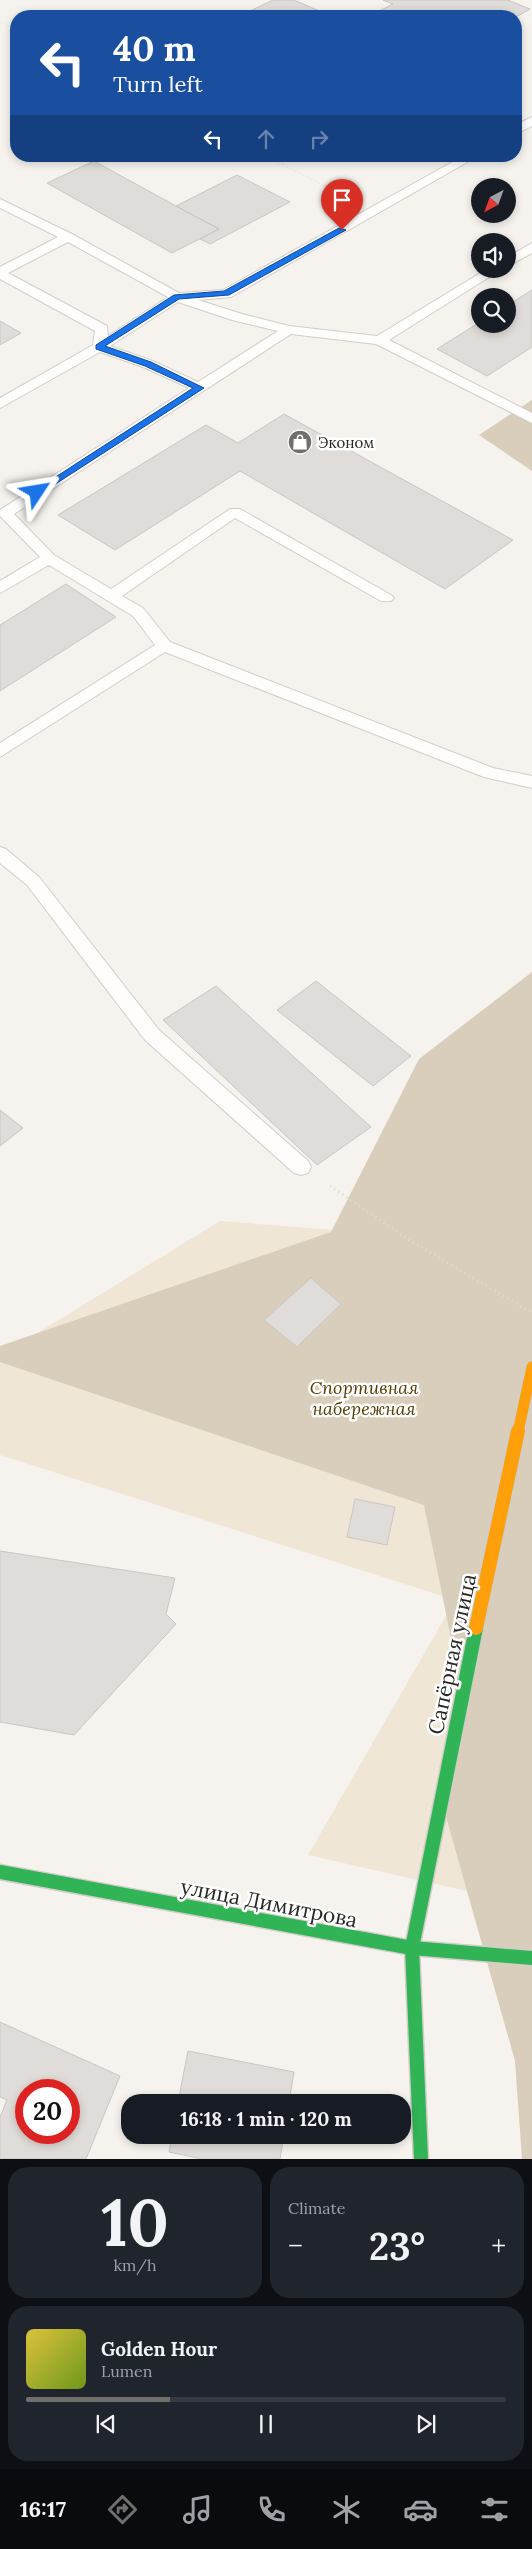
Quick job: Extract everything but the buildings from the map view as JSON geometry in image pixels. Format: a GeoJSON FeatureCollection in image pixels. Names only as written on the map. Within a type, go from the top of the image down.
{"type":"FeatureCollection","features":[{"type":"Feature","properties":{"kind":"street","name":"Сапёрная улица"},"geometry":{"type":"LineString","coordinates":[[412,1948],[487,1576],[532,1367]]}},
{"type":"Feature","properties":{"kind":"street","name":"улица Димитрова"},"geometry":{"type":"LineString","coordinates":[[0,1872],[412,1948],[532,1958]]}},
{"type":"Feature","properties":{"kind":"street"},"geometry":{"type":"LineString","coordinates":[[412,1948],[421,2159]]}},
{"type":"Feature","properties":{"kind":"lane"},"geometry":{"type":"LineString","coordinates":[[0,404],[99,347],[177,297],[226,294],[461,162]]}},
{"type":"Feature","properties":{"kind":"lane"},"geometry":{"type":"LineString","coordinates":[[0,203],[68,237],[177,297],[237,317],[289,330],[379,340],[532,419]]}},
{"type":"Feature","properties":{"kind":"lane"},"geometry":{"type":"LineString","coordinates":[[0,273],[68,237]]}},
{"type":"Feature","properties":{"kind":"lane"},"geometry":{"type":"LineString","coordinates":[[516,257],[532,247]]}},
{"type":"Feature","properties":{"kind":"lane"},"geometry":{"type":"LineString","coordinates":[[0,273],[102,330],[99,347]]}},
{"type":"Feature","properties":{"kind":"lane"},"geometry":{"type":"LineString","coordinates":[[379,340],[481,278]]}},
{"type":"Feature","properties":{"kind":"lane"},"geometry":{"type":"LineString","coordinates":[[289,330],[5,513],[49,558],[138,612],[164,646],[490,773],[532,782]]}},
{"type":"Feature","properties":{"kind":"lane"},"geometry":{"type":"LineString","coordinates":[[99,347],[148,364],[199,388]]}},
{"type":"Feature","properties":{"kind":"lane"},"geometry":{"type":"LineString","coordinates":[[111,596],[235,512],[386,598]]}},
{"type":"Feature","properties":{"kind":"lane"},"geometry":{"type":"LineString","coordinates":[[0,588],[49,558]]}},
{"type":"Feature","properties":{"kind":"lane"},"geometry":{"type":"LineString","coordinates":[[0,751],[164,646]]}},
{"type":"Feature","properties":{"kind":"lane"},"geometry":{"type":"LineString","coordinates":[[0,853],[33,881],[152,1035],[301,1166]]}},
{"type":"Feature","properties":{"kind":"path"},"geometry":{"type":"LineString","coordinates":[[278,162],[375,211]]}},
{"type":"Feature","properties":{"kind":"path"},"geometry":{"type":"LineString","coordinates":[[301,1166],[408,1239],[532,1313]]}},
{"type":"Feature","properties":{"kind":"green space"},"geometry":{"type":"Polygon","coordinates":[[[532,400],[532,471],[479,435],[532,400]]]}},
{"type":"Feature","properties":{"kind":"green space","name":"Спортивная набережная"},"geometry":{"type":"Polygon","coordinates":[[[532,972],[532,2159],[522,2159],[515,2061],[441,1799],[458,1673],[424,1505],[0,1362],[0,1346],[331,1232],[419,1059],[532,972]]]}},
{"type":"Feature","properties":{"kind":"green space","name":"Спортивная набережная"},"geometry":{"type":"Polygon","coordinates":[[[532,1044],[532,1906],[308,1855],[455,1600],[0,1455],[0,1356],[220,1221],[361,1232],[532,1044]]]}},
{"type":"Feature","properties":{"kind":"traffic: fast"},"geometry":{"type":"LineString","coordinates":[[421,2159],[412,1948],[476,1628]]}},
{"type":"Feature","properties":{"kind":"traffic: fast"},"geometry":{"type":"LineString","coordinates":[[0,1872],[412,1948],[532,1958]]}},
{"type":"Feature","properties":{"kind":"traffic: slow"},"geometry":{"type":"LineString","coordinates":[[476,1628],[532,1367]]}},
{"type":"Feature","properties":{"kind":"place","name":"Эконом"},"geometry":{"type":"Point","coordinates":[300,442]}},
{"type":"Feature","properties":{"kind":"route"},"geometry":{"type":"LineString","coordinates":[[37,492],[199,388],[148,364],[99,347],[177,297],[226,294],[342,230]]}}]}
